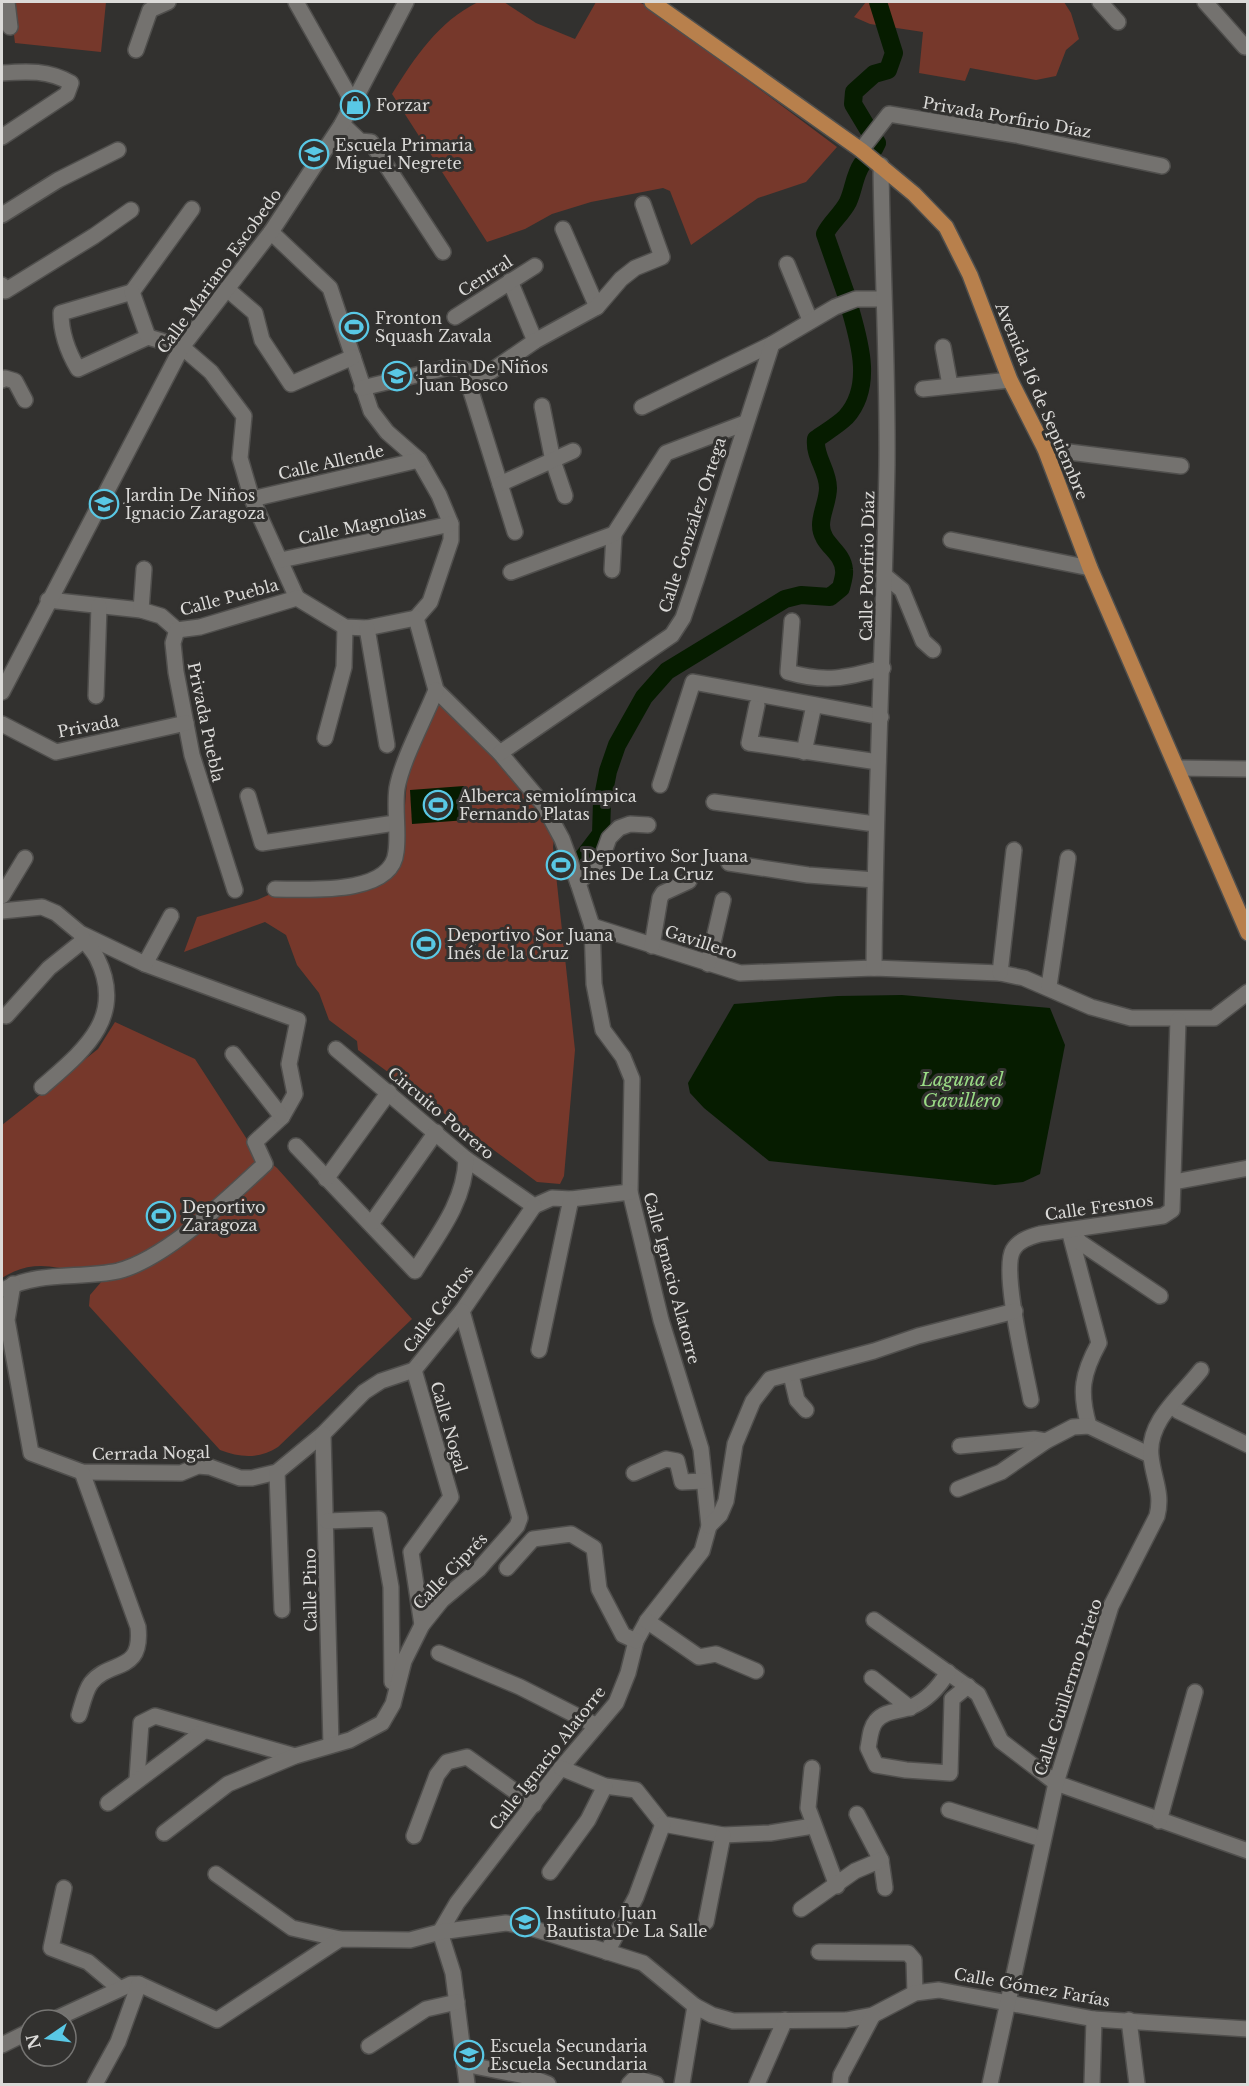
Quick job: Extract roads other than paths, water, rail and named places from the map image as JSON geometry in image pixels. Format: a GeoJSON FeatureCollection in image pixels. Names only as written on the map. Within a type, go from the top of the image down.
{"type":"FeatureCollection","features":[{"type":"Feature","properties":{"kind":"main road","name":"Avenida 16 de Septiembre"},"geometry":{"type":"LineString","coordinates":[[652,2],[881,165],[946,227],[970,275],[1010,380],[1045,449],[1090,568],[1248,933]]}},
{"type":"Feature","properties":{"kind":"street"},"geometry":{"type":"LineString","coordinates":[[7,2],[10,27]]}},
{"type":"Feature","properties":{"kind":"street"},"geometry":{"type":"LineString","coordinates":[[136,50],[150,10],[168,2]]}},
{"type":"Feature","properties":{"kind":"street"},"geometry":{"type":"LineString","coordinates":[[296,2],[352,101]]}},
{"type":"Feature","properties":{"kind":"street","name":"Calle Mariano Escobedo"},"geometry":{"type":"LineString","coordinates":[[2,692],[182,347],[271,232],[342,124],[352,101],[406,2]]}},
{"type":"Feature","properties":{"kind":"street"},"geometry":{"type":"LineString","coordinates":[[1100,2],[1118,22]]}},
{"type":"Feature","properties":{"kind":"street"},"geometry":{"type":"LineString","coordinates":[[1205,2],[1245,47],[1248,36]]}},
{"type":"Feature","properties":{"kind":"street"},"geometry":{"type":"LineString","coordinates":[[2,73],[31,70],[58,75],[71,83],[67,94],[2,137]]}},
{"type":"Feature","properties":{"kind":"street","name":"Privada Porfirio Díaz"},"geometry":{"type":"LineString","coordinates":[[861,150],[889,114],[1016,135],[1162,166]]}},
{"type":"Feature","properties":{"kind":"street"},"geometry":{"type":"LineString","coordinates":[[342,124],[360,141],[371,142],[443,252]]}},
{"type":"Feature","properties":{"kind":"street"},"geometry":{"type":"LineString","coordinates":[[2,215],[58,180],[118,150]]}},
{"type":"Feature","properties":{"kind":"street","name":"Calle Porfirio Díaz"},"geometry":{"type":"LineString","coordinates":[[874,968],[875,824],[883,669],[887,462],[881,165]]}},
{"type":"Feature","properties":{"kind":"street"},"geometry":{"type":"LineString","coordinates":[[362,388],[450,367],[488,374],[535,341],[597,307],[621,279],[635,268],[662,258],[643,204]]}},
{"type":"Feature","properties":{"kind":"street"},"geometry":{"type":"LineString","coordinates":[[192,209],[132,292],[61,313],[61,326],[78,369],[147,336],[182,347],[211,372],[244,416],[240,458],[252,499],[297,598]]}},
{"type":"Feature","properties":{"kind":"street"},"geometry":{"type":"LineString","coordinates":[[3,288],[94,236],[131,210]]}},
{"type":"Feature","properties":{"kind":"street"},"geometry":{"type":"LineString","coordinates":[[563,229],[597,307]]}},
{"type":"Feature","properties":{"kind":"street"},"geometry":{"type":"LineString","coordinates":[[271,232],[330,288],[371,411],[387,432],[419,460],[439,495],[451,524],[451,540],[430,602],[416,618]]}},
{"type":"Feature","properties":{"kind":"street"},"geometry":{"type":"LineString","coordinates":[[787,264],[810,320]]}},
{"type":"Feature","properties":{"kind":"street","name":"Central"},"geometry":{"type":"LineString","coordinates":[[455,317],[535,266]]}},
{"type":"Feature","properties":{"kind":"street"},"geometry":{"type":"LineString","coordinates":[[510,281],[535,341]]}},
{"type":"Feature","properties":{"kind":"street"},"geometry":{"type":"LineString","coordinates":[[227,289],[255,312],[262,340],[291,384],[353,357]]}},
{"type":"Feature","properties":{"kind":"street","name":"Calle Mariano Escobedo"},"geometry":{"type":"LineString","coordinates":[[132,292],[147,336]]}},
{"type":"Feature","properties":{"kind":"street"},"geometry":{"type":"LineString","coordinates":[[642,407],[772,344],[810,320],[856,299],[883,299]]}},
{"type":"Feature","properties":{"kind":"street","name":"Calle González Ortega"},"geometry":{"type":"LineString","coordinates":[[500,753],[672,635],[683,618],[772,344]]}},
{"type":"Feature","properties":{"kind":"street"},"geometry":{"type":"LineString","coordinates":[[943,347],[950,385]]}},
{"type":"Feature","properties":{"kind":"street"},"geometry":{"type":"LineString","coordinates":[[464,369],[515,532]]}},
{"type":"Feature","properties":{"kind":"street"},"geometry":{"type":"LineString","coordinates":[[2,380],[5,378],[15,381],[25,400]]}},
{"type":"Feature","properties":{"kind":"street"},"geometry":{"type":"LineString","coordinates":[[923,389],[1010,380]]}},
{"type":"Feature","properties":{"kind":"street"},"geometry":{"type":"LineString","coordinates":[[542,406],[553,461],[565,496]]}},
{"type":"Feature","properties":{"kind":"street"},"geometry":{"type":"LineString","coordinates":[[612,570],[614,534],[666,453],[745,423]]}},
{"type":"Feature","properties":{"kind":"street"},"geometry":{"type":"LineString","coordinates":[[1045,449],[1180,466]]}},
{"type":"Feature","properties":{"kind":"street"},"geometry":{"type":"LineString","coordinates":[[500,484],[573,451]]}},
{"type":"Feature","properties":{"kind":"street","name":"Calle Allende"},"geometry":{"type":"LineString","coordinates":[[252,499],[419,460]]}},
{"type":"Feature","properties":{"kind":"street","name":"Calle Magnolias"},"geometry":{"type":"LineString","coordinates":[[281,560],[451,524]]}},
{"type":"Feature","properties":{"kind":"street"},"geometry":{"type":"LineString","coordinates":[[511,572],[614,534]]}},
{"type":"Feature","properties":{"kind":"street"},"geometry":{"type":"LineString","coordinates":[[951,540],[1090,568]]}},
{"type":"Feature","properties":{"kind":"street"},"geometry":{"type":"LineString","coordinates":[[141,609],[144,569]]}},
{"type":"Feature","properties":{"kind":"street"},"geometry":{"type":"LineString","coordinates":[[884,575],[902,590],[923,640],[933,650]]}},
{"type":"Feature","properties":{"kind":"street","name":"Calle Puebla"},"geometry":{"type":"LineString","coordinates":[[48,600],[141,609],[161,616],[177,630],[200,627],[297,598],[345,627],[367,628],[416,618]]}},
{"type":"Feature","properties":{"kind":"street"},"geometry":{"type":"LineString","coordinates":[[96,696],[99,606]]}},
{"type":"Feature","properties":{"kind":"street","name":"Calle Ignacio Alatorre"},"geometry":{"type":"LineString","coordinates":[[416,618],[436,690],[500,753],[543,804],[562,839],[592,926],[594,984],[603,1030],[623,1057],[632,1079],[630,1192],[661,1320],[701,1449],[709,1526],[702,1551],[647,1621],[636,1641],[628,1673],[616,1703],[595,1725],[457,1903],[440,1932]]}},
{"type":"Feature","properties":{"kind":"street"},"geometry":{"type":"LineString","coordinates":[[792,621],[788,672],[814,679],[844,679],[883,669]]}},
{"type":"Feature","properties":{"kind":"street"},"geometry":{"type":"LineString","coordinates":[[325,738],[344,667],[345,627]]}},
{"type":"Feature","properties":{"kind":"street"},"geometry":{"type":"LineString","coordinates":[[367,628],[387,744]]}},
{"type":"Feature","properties":{"kind":"street","name":"Privada Puebla"},"geometry":{"type":"LineString","coordinates":[[177,630],[173,643],[186,723],[202,793],[223,848],[235,890]]}},
{"type":"Feature","properties":{"kind":"street"},"geometry":{"type":"LineString","coordinates":[[660,785],[693,682],[880,717]]}},
{"type":"Feature","properties":{"kind":"street"},"geometry":{"type":"LineString","coordinates":[[275,890],[356,886],[375,879],[392,866],[396,854],[397,786],[436,690]]}},
{"type":"Feature","properties":{"kind":"street"},"geometry":{"type":"LineString","coordinates":[[758,705],[749,743],[878,762]]}},
{"type":"Feature","properties":{"kind":"street"},"geometry":{"type":"LineString","coordinates":[[804,752],[814,705]]}},
{"type":"Feature","properties":{"kind":"street","name":"Privada"},"geometry":{"type":"LineString","coordinates":[[2,724],[56,752],[186,723]]}},
{"type":"Feature","properties":{"kind":"street"},"geometry":{"type":"LineString","coordinates":[[1177,768],[1248,769]]}},
{"type":"Feature","properties":{"kind":"street"},"geometry":{"type":"LineString","coordinates":[[249,796],[262,843],[395,823]]}},
{"type":"Feature","properties":{"kind":"street"},"geometry":{"type":"LineString","coordinates":[[714,802],[875,824]]}},
{"type":"Feature","properties":{"kind":"street"},"geometry":{"type":"LineString","coordinates":[[578,883],[601,860],[609,838],[614,832],[630,824],[648,825]]}},
{"type":"Feature","properties":{"kind":"street"},"geometry":{"type":"LineString","coordinates":[[1000,973],[1014,850]]}},
{"type":"Feature","properties":{"kind":"street"},"geometry":{"type":"LineString","coordinates":[[2,896],[25,858]]}},
{"type":"Feature","properties":{"kind":"street"},"geometry":{"type":"LineString","coordinates":[[1049,986],[1068,858]]}},
{"type":"Feature","properties":{"kind":"street"},"geometry":{"type":"LineString","coordinates":[[729,863],[808,875],[875,880]]}},
{"type":"Feature","properties":{"kind":"street"},"geometry":{"type":"LineString","coordinates":[[652,946],[660,897],[663,893],[689,881]]}},
{"type":"Feature","properties":{"kind":"street"},"geometry":{"type":"LineString","coordinates":[[708,964],[723,900]]}},
{"type":"Feature","properties":{"kind":"street"},"geometry":{"type":"LineString","coordinates":[[2,912],[42,908],[68,921],[96,956],[104,975],[105,1005],[97,1034],[84,1050],[42,1086]]}},
{"type":"Feature","properties":{"kind":"street"},"geometry":{"type":"LineString","coordinates":[[145,964],[171,916]]}},
{"type":"Feature","properties":{"kind":"street","name":"Gavillero"},"geometry":{"type":"LineString","coordinates":[[592,926],[740,974],[874,968],[1000,973],[1049,986],[1091,1007],[1131,1018],[1178,1020],[1214,1018],[1248,992]]}},
{"type":"Feature","properties":{"kind":"street"},"geometry":{"type":"LineString","coordinates":[[7,1287],[120,1270],[148,1258],[210,1214],[265,1164],[255,1142],[282,1117],[295,1094],[289,1064],[298,1020],[145,964],[82,937]]}},
{"type":"Feature","properties":{"kind":"street"},"geometry":{"type":"LineString","coordinates":[[6,1016],[82,937]]}},
{"type":"Feature","properties":{"kind":"street","name":"Calle Fresnos"},"geometry":{"type":"LineString","coordinates":[[1031,1400],[1010,1269],[1014,1248],[1024,1240],[1040,1234],[1169,1214],[1172,1210],[1178,1020]]}},
{"type":"Feature","properties":{"kind":"street","name":"Circuito Potrero"},"geometry":{"type":"LineString","coordinates":[[336,1049],[436,1132],[466,1160],[534,1206]]}},
{"type":"Feature","properties":{"kind":"street"},"geometry":{"type":"LineString","coordinates":[[233,1054],[282,1117]]}},
{"type":"Feature","properties":{"kind":"street"},"geometry":{"type":"LineString","coordinates":[[326,1179],[389,1092]]}},
{"type":"Feature","properties":{"kind":"street"},"geometry":{"type":"LineString","coordinates":[[371,1224],[436,1132]]}},
{"type":"Feature","properties":{"kind":"street"},"geometry":{"type":"LineString","coordinates":[[296,1146],[415,1271],[451,1215],[465,1178],[466,1160]]}},
{"type":"Feature","properties":{"kind":"street"},"geometry":{"type":"LineString","coordinates":[[1174,1182],[1248,1168]]}},
{"type":"Feature","properties":{"kind":"street"},"geometry":{"type":"LineString","coordinates":[[534,1206],[552,1198],[571,1199],[630,1192]]}},
{"type":"Feature","properties":{"kind":"street"},"geometry":{"type":"LineString","coordinates":[[539,1350],[571,1199]]}},
{"type":"Feature","properties":{"kind":"street","name":"Calle Cedros"},"geometry":{"type":"LineString","coordinates":[[323,1434],[364,1392],[381,1381],[414,1370],[462,1311],[534,1206]]}},
{"type":"Feature","properties":{"kind":"street"},"geometry":{"type":"LineString","coordinates":[[1068,1230],[1081,1243],[1160,1296]]}},
{"type":"Feature","properties":{"kind":"street"},"geometry":{"type":"LineString","coordinates":[[1068,1230],[1099,1343],[1088,1363],[1081,1400],[1089,1426]]}},
{"type":"Feature","properties":{"kind":"street","name":"Cerrada Nogal"},"geometry":{"type":"LineString","coordinates":[[7,1287],[7,1320],[29,1449],[35,1457],[82,1472],[181,1473],[198,1466],[210,1467],[240,1478],[252,1478],[277,1472],[323,1434]]}},
{"type":"Feature","properties":{"kind":"street","name":"Calle Ciprés"},"geometry":{"type":"LineString","coordinates":[[164,1833],[228,1784],[295,1756],[367,1732],[382,1723],[393,1704],[404,1661],[422,1625],[455,1587],[479,1569],[516,1526],[520,1518],[462,1311]]}},
{"type":"Feature","properties":{"kind":"street"},"geometry":{"type":"LineString","coordinates":[[709,1526],[720,1515],[726,1501],[735,1444],[753,1401],[770,1379],[791,1375],[918,1336],[1015,1311]]}},
{"type":"Feature","properties":{"kind":"street","name":"Calle Nogal"},"geometry":{"type":"LineString","coordinates":[[414,1370],[451,1497],[411,1552],[422,1625]]}},
{"type":"Feature","properties":{"kind":"street","name":"Calle Guillermo Prieto"},"geometry":{"type":"LineString","coordinates":[[990,2085],[1006,2001],[1056,1783],[1111,1606],[1157,1516],[1160,1502],[1150,1455],[1154,1433],[1169,1404],[1185,1390],[1201,1370]]}},
{"type":"Feature","properties":{"kind":"street"},"geometry":{"type":"LineString","coordinates":[[791,1375],[797,1400],[806,1410]]}},
{"type":"Feature","properties":{"kind":"street"},"geometry":{"type":"LineString","coordinates":[[1178,1411],[1248,1445]]}},
{"type":"Feature","properties":{"kind":"street"},"geometry":{"type":"LineString","coordinates":[[958,1489],[1001,1472],[1047,1441],[1073,1427],[1089,1426],[1150,1455]]}},
{"type":"Feature","properties":{"kind":"street","name":"Calle Pino"},"geometry":{"type":"LineString","coordinates":[[323,1434],[331,1744]]}},
{"type":"Feature","properties":{"kind":"street"},"geometry":{"type":"LineString","coordinates":[[960,1446],[1034,1439],[1047,1441]]}},
{"type":"Feature","properties":{"kind":"street"},"geometry":{"type":"LineString","coordinates":[[634,1473],[666,1460],[677,1461],[682,1482],[704,1481]]}},
{"type":"Feature","properties":{"kind":"street"},"geometry":{"type":"LineString","coordinates":[[79,1715],[90,1684],[130,1660],[140,1644],[138,1627],[82,1472]]}},
{"type":"Feature","properties":{"kind":"street"},"geometry":{"type":"LineString","coordinates":[[277,1472],[282,1610]]}},
{"type":"Feature","properties":{"kind":"street"},"geometry":{"type":"LineString","coordinates":[[327,1521],[379,1519],[391,1587],[393,1704]]}},
{"type":"Feature","properties":{"kind":"street"},"geometry":{"type":"LineString","coordinates":[[507,1568],[533,1539],[571,1534],[594,1548],[599,1589],[623,1635],[636,1641]]}},
{"type":"Feature","properties":{"kind":"street"},"geometry":{"type":"LineString","coordinates":[[874,1620],[978,1694],[1001,1741],[1056,1783],[1248,1851]]}},
{"type":"Feature","properties":{"kind":"street"},"geometry":{"type":"LineString","coordinates":[[647,1621],[699,1658],[716,1654],[756,1671]]}},
{"type":"Feature","properties":{"kind":"street"},"geometry":{"type":"LineString","coordinates":[[440,1653],[520,1687],[595,1725]]}},
{"type":"Feature","properties":{"kind":"street"},"geometry":{"type":"LineString","coordinates":[[948,1672],[936,1690],[910,1708],[885,1714],[876,1721],[868,1748],[876,1765],[950,1773],[952,1699],[968,1686]]}},
{"type":"Feature","properties":{"kind":"street"},"geometry":{"type":"LineString","coordinates":[[872,1678],[910,1708]]}},
{"type":"Feature","properties":{"kind":"street"},"geometry":{"type":"LineString","coordinates":[[1158,1821],[1195,1692]]}},
{"type":"Feature","properties":{"kind":"street"},"geometry":{"type":"LineString","coordinates":[[137,1779],[139,1731],[141,1723],[146,1718],[165,1718],[295,1756]]}},
{"type":"Feature","properties":{"kind":"street"},"geometry":{"type":"LineString","coordinates":[[108,1803],[204,1731]]}},
{"type":"Feature","properties":{"kind":"street"},"geometry":{"type":"LineString","coordinates":[[414,1836],[436,1775],[447,1762],[466,1757],[534,1805]]}},
{"type":"Feature","properties":{"kind":"street"},"geometry":{"type":"LineString","coordinates":[[561,1768],[605,1786],[636,1790],[663,1824],[723,1835],[770,1833],[813,1826]]}},
{"type":"Feature","properties":{"kind":"street"},"geometry":{"type":"LineString","coordinates":[[812,1768],[808,1808],[837,1886]]}},
{"type":"Feature","properties":{"kind":"street"},"geometry":{"type":"LineString","coordinates":[[550,1872],[588,1820],[605,1786]]}},
{"type":"Feature","properties":{"kind":"street"},"geometry":{"type":"LineString","coordinates":[[949,1810],[1042,1839]]}},
{"type":"Feature","properties":{"kind":"street"},"geometry":{"type":"LineString","coordinates":[[857,1814],[881,1860],[885,1888]]}},
{"type":"Feature","properties":{"kind":"street"},"geometry":{"type":"LineString","coordinates":[[608,1952],[636,1897],[663,1824]]}},
{"type":"Feature","properties":{"kind":"street"},"geometry":{"type":"LineString","coordinates":[[706,1922],[723,1835]]}},
{"type":"Feature","properties":{"kind":"street"},"geometry":{"type":"LineString","coordinates":[[801,1909],[837,1886],[855,1871],[881,1860]]}},
{"type":"Feature","properties":{"kind":"street","name":"Calle Gómez Farías"},"geometry":{"type":"LineString","coordinates":[[216,1874],[292,1928],[340,1939],[410,1940],[440,1932],[506,1923],[528,1927],[643,1964],[695,2006],[712,2015],[733,2021],[846,2020],[873,2015],[915,1994],[939,1990],[1094,2019],[1248,2029]]}},
{"type":"Feature","properties":{"kind":"street"},"geometry":{"type":"LineString","coordinates":[[64,1888],[51,1948],[88,1962],[119,1989]]}},
{"type":"Feature","properties":{"kind":"street"},"geometry":{"type":"LineString","coordinates":[[440,1932],[458,2002],[467,2085]]}},
{"type":"Feature","properties":{"kind":"street"},"geometry":{"type":"LineString","coordinates":[[78,2008],[131,1984],[139,1984],[217,2020],[340,1939]]}},
{"type":"Feature","properties":{"kind":"street"},"geometry":{"type":"LineString","coordinates":[[819,1952],[908,1953],[914,1960],[915,1994]]}},
{"type":"Feature","properties":{"kind":"street"},"geometry":{"type":"LineString","coordinates":[[95,2085],[118,2042],[139,1984]]}},
{"type":"Feature","properties":{"kind":"street"},"geometry":{"type":"LineString","coordinates":[[369,2046],[426,2009],[458,2002]]}},
{"type":"Feature","properties":{"kind":"street"},"geometry":{"type":"LineString","coordinates":[[682,2085],[695,2006]]}},
{"type":"Feature","properties":{"kind":"street"},"geometry":{"type":"LineString","coordinates":[[840,2085],[841,2075],[873,2015]]}},
{"type":"Feature","properties":{"kind":"street"},"geometry":{"type":"LineString","coordinates":[[1092,2085],[1094,2019]]}},
{"type":"Feature","properties":{"kind":"street"},"geometry":{"type":"LineString","coordinates":[[757,2085],[785,2020]]}},
{"type":"Feature","properties":{"kind":"street"},"geometry":{"type":"LineString","coordinates":[[1129,2020],[1137,2085]]}},
{"type":"Feature","properties":{"kind":"street"},"geometry":{"type":"LineString","coordinates":[[2,2045],[18,2037]]}},
{"type":"Feature","properties":{"kind":"street"},"geometry":{"type":"LineString","coordinates":[[464,2064],[530,2077],[548,2085]]}},
{"type":"Feature","properties":{"kind":"street"},"geometry":{"type":"LineString","coordinates":[[629,2085],[635,2078],[656,2085]]}},
{"type":"Feature","properties":{"kind":"water","name":"Alberca semiolímpica Fernando Platas"},"geometry":{"type":"Polygon","coordinates":[[[464,786],[467,820],[412,824],[410,790],[464,786]]]}},
{"type":"Feature","properties":{"kind":"water","name":"Laguna el Gavillero"},"geometry":{"type":"Polygon","coordinates":[[[902,995],[1050,1008],[1065,1045],[1040,1174],[1023,1182],[995,1185],[769,1161],[704,1108],[690,1093],[688,1083],[734,1004],[838,996],[902,995]]]}},
{"type":"Feature","properties":{"kind":"waterway"},"geometry":{"type":"LineString","coordinates":[[868,129],[853,104],[854,92],[874,74],[888,70],[894,53],[878,2]]}},
{"type":"Feature","properties":{"kind":"waterway"},"geometry":{"type":"LineString","coordinates":[[872,136],[877,143],[874,149]]}},
{"type":"Feature","properties":{"kind":"waterway"},"geometry":{"type":"LineString","coordinates":[[847,297],[825,234],[848,202],[862,164]]}},
{"type":"Feature","properties":{"kind":"waterway"},"geometry":{"type":"LineString","coordinates":[[582,859],[601,834],[602,802],[608,771],[617,745],[644,697],[667,671],[785,599],[801,595],[830,597],[841,588],[844,574],[843,563],[822,532],[821,520],[828,488],[826,475],[817,452],[816,439],[846,417],[855,405],[860,391],[862,362],[849,305]]}},
{"type":"Feature","properties":{"kind":"place","name":"Forzar"},"geometry":{"type":"Point","coordinates":[355,105]}},
{"type":"Feature","properties":{"kind":"place","name":"Escuela Primaria Miguel Negrete"},"geometry":{"type":"Point","coordinates":[314,154]}},
{"type":"Feature","properties":{"kind":"place","name":"Fronton Squash Zavala"},"geometry":{"type":"Point","coordinates":[354,327]}},
{"type":"Feature","properties":{"kind":"place","name":"Jardin De Niños Juan Bosco"},"geometry":{"type":"Point","coordinates":[397,376]}},
{"type":"Feature","properties":{"kind":"place","name":"Jardin De Niños Ignacio Zaragoza"},"geometry":{"type":"Point","coordinates":[104,504]}},
{"type":"Feature","properties":{"kind":"place","name":"Alberca semiolímpica Fernando Platas"},"geometry":{"type":"Point","coordinates":[438,805]}},
{"type":"Feature","properties":{"kind":"place","name":"Deportivo Sor Juana Ines De La Cruz"},"geometry":{"type":"Point","coordinates":[561,865]}},
{"type":"Feature","properties":{"kind":"place","name":"Deportivo Sor Juana Inés de la Cruz"},"geometry":{"type":"Point","coordinates":[426,944]}},
{"type":"Feature","properties":{"kind":"place","name":"Deportivo Zaragoza"},"geometry":{"type":"Point","coordinates":[161,1216]}},
{"type":"Feature","properties":{"kind":"place","name":"Instituto Juan Bautista De La Salle"},"geometry":{"type":"Point","coordinates":[525,1922]}},
{"type":"Feature","properties":{"kind":"place","name":"Escuela Secundaria Escuela Secundaria"},"geometry":{"type":"Point","coordinates":[469,2055]}}]}
